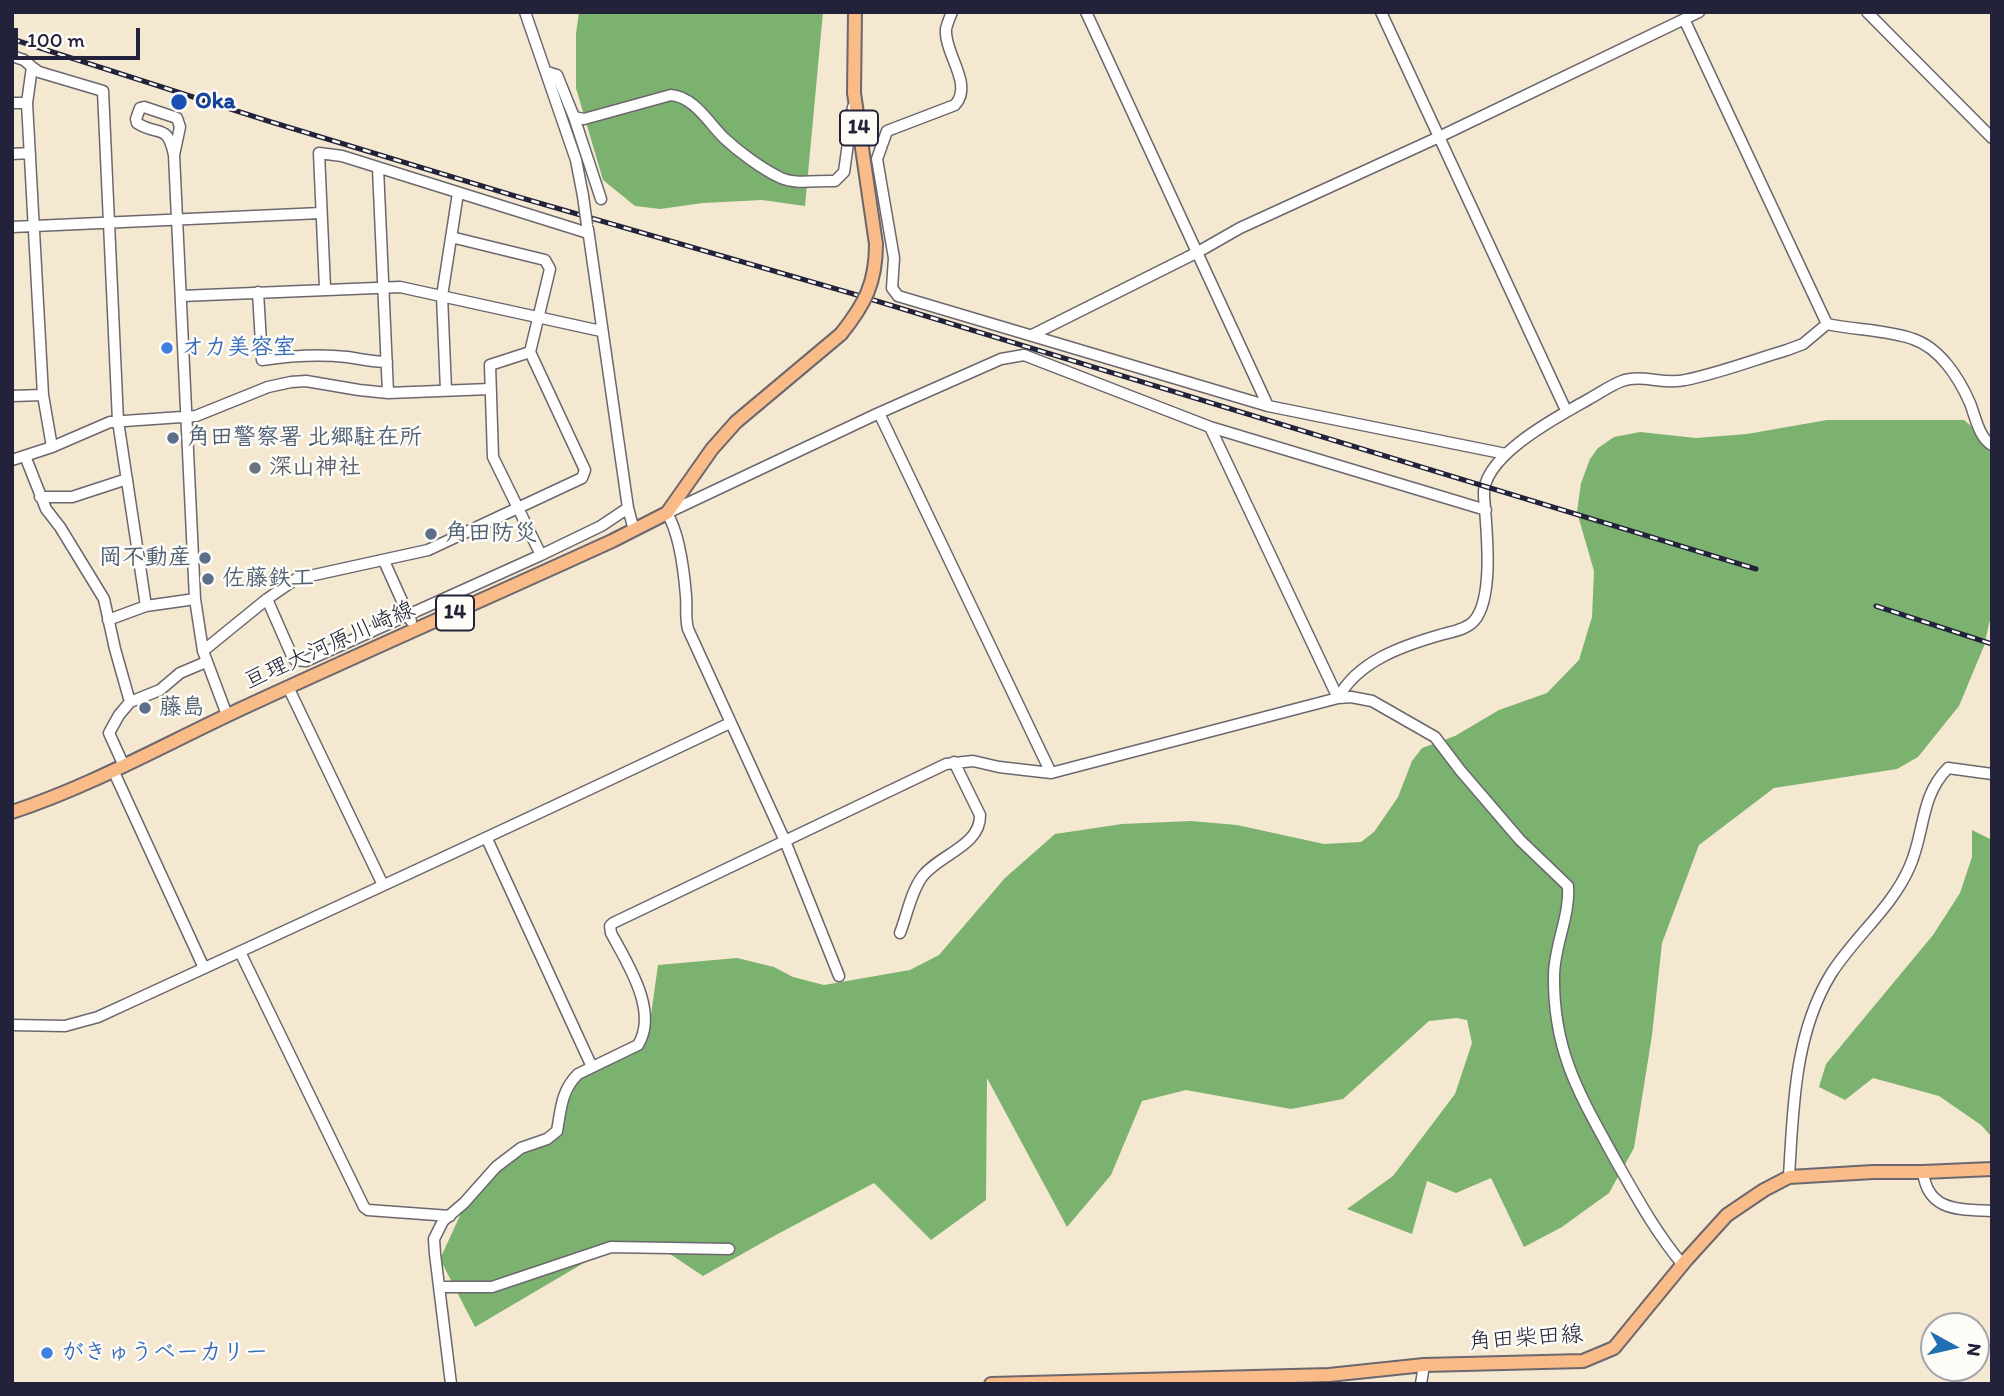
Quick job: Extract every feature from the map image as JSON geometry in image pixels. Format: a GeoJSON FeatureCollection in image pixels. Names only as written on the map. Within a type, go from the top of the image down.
{"type":"FeatureCollection","features":[{"type":"Feature","properties":{"kind":"main road","name":"亘理大河原川崎線"},"geometry":{"type":"LineString","coordinates":[[12,812],[49,800],[119,762],[416,631],[631,521],[667,513],[712,449],[736,422],[841,334],[860,311],[866,298],[876,262],[876,244],[854,93],[855,12]]}},
{"type":"Feature","properties":{"kind":"main road","name":"角田柴田線"},"geometry":{"type":"LineString","coordinates":[[991,1384],[1329,1375],[1424,1365],[1583,1360],[1614,1348],[1727,1215],[1789,1177],[1992,1169]]}},
{"type":"Feature","properties":{"kind":"street"},"geometry":{"type":"LineString","coordinates":[[267,599],[292,656],[299,661],[306,661],[601,526],[631,521],[576,160],[525,12]]}},
{"type":"Feature","properties":{"kind":"street"},"geometry":{"type":"LineString","coordinates":[[951,12],[946,29],[948,46],[963,91],[960,99],[955,105],[887,131],[877,159],[894,258],[892,288],[898,296],[1268,407],[1506,454]]}},
{"type":"Feature","properties":{"kind":"street"},"geometry":{"type":"LineString","coordinates":[[1086,12],[1268,407]]}},
{"type":"Feature","properties":{"kind":"street"},"geometry":{"type":"LineString","coordinates":[[1381,12],[1564,406]]}},
{"type":"Feature","properties":{"kind":"street"},"geometry":{"type":"LineString","coordinates":[[1032,335],[1198,252],[1240,228],[1439,137],[1699,12]]}},
{"type":"Feature","properties":{"kind":"street"},"geometry":{"type":"LineString","coordinates":[[1867,12],[1992,138]]}},
{"type":"Feature","properties":{"kind":"street"},"geometry":{"type":"LineString","coordinates":[[1684,19],[1827,324]]}},
{"type":"Feature","properties":{"kind":"street"},"geometry":{"type":"LineString","coordinates":[[12,56],[24,60],[39,72],[103,91],[118,421],[146,606]]}},
{"type":"Feature","properties":{"kind":"street"},"geometry":{"type":"LineString","coordinates":[[32,67],[27,103],[33,226],[43,395],[52,447]]}},
{"type":"Feature","properties":{"kind":"street"},"geometry":{"type":"LineString","coordinates":[[547,72],[557,75],[601,200]]}},
{"type":"Feature","properties":{"kind":"street"},"geometry":{"type":"LineString","coordinates":[[574,117],[584,119],[671,95],[680,96],[689,101],[725,139],[783,179],[799,182],[835,181],[844,172],[854,93]]}},
{"type":"Feature","properties":{"kind":"street"},"geometry":{"type":"LineString","coordinates":[[12,103],[27,103]]}},
{"type":"Feature","properties":{"kind":"street"},"geometry":{"type":"LineString","coordinates":[[174,155],[180,127],[177,118],[141,108],[137,123],[167,134],[171,139],[174,155],[195,599],[205,657],[227,715]]}},
{"type":"Feature","properties":{"kind":"street"},"geometry":{"type":"LineString","coordinates":[[12,154],[30,153]]}},
{"type":"Feature","properties":{"kind":"street"},"geometry":{"type":"LineString","coordinates":[[325,289],[318,153],[342,156],[587,229]]}},
{"type":"Feature","properties":{"kind":"street"},"geometry":{"type":"LineString","coordinates":[[378,168],[388,393]]}},
{"type":"Feature","properties":{"kind":"street"},"geometry":{"type":"LineString","coordinates":[[446,390],[442,296],[458,192]]}},
{"type":"Feature","properties":{"kind":"street"},"geometry":{"type":"LineString","coordinates":[[12,228],[321,213]]}},
{"type":"Feature","properties":{"kind":"street"},"geometry":{"type":"LineString","coordinates":[[204,968],[109,733],[119,715],[131,702],[160,690],[205,657],[267,599],[296,579],[428,551],[582,478],[584,470],[530,352],[550,269],[545,260],[451,237]]}},
{"type":"Feature","properties":{"kind":"street"},"geometry":{"type":"LineString","coordinates":[[181,296],[383,286],[410,288],[601,331]]}},
{"type":"Feature","properties":{"kind":"street"},"geometry":{"type":"LineString","coordinates":[[258,292],[262,360],[282,357],[345,357],[387,362]]}},
{"type":"Feature","properties":{"kind":"street"},"geometry":{"type":"LineString","coordinates":[[1338,698],[1344,687],[1377,659],[1473,622],[1481,606],[1485,585],[1486,510],[1483,495],[1486,479],[1517,444],[1622,381],[1684,380],[1787,350],[1802,344],[1827,324],[1914,339],[1946,364],[1958,378],[1984,438],[1992,445]]}},
{"type":"Feature","properties":{"kind":"street"},"geometry":{"type":"LineString","coordinates":[[530,352],[490,365],[490,389],[494,457],[541,555]]}},
{"type":"Feature","properties":{"kind":"street"},"geometry":{"type":"LineString","coordinates":[[839,976],[785,841],[688,629],[685,619],[685,583],[674,524],[667,513],[1001,359],[1024,355],[1210,427],[1486,510]]}},
{"type":"Feature","properties":{"kind":"street"},"geometry":{"type":"LineString","coordinates":[[12,460],[52,447],[98,426],[118,421],[196,416],[268,387],[291,382],[306,381],[388,393],[490,389]]}},
{"type":"Feature","properties":{"kind":"street"},"geometry":{"type":"LineString","coordinates":[[12,396],[43,395]]}},
{"type":"Feature","properties":{"kind":"street"},"geometry":{"type":"LineString","coordinates":[[879,413],[1051,772]]}},
{"type":"Feature","properties":{"kind":"street"},"geometry":{"type":"LineString","coordinates":[[1210,427],[1338,698]]}},
{"type":"Feature","properties":{"kind":"street"},"geometry":{"type":"LineString","coordinates":[[25,456],[40,497],[104,599],[131,702]]}},
{"type":"Feature","properties":{"kind":"street"},"geometry":{"type":"LineString","coordinates":[[40,497],[82,495],[127,479]]}},
{"type":"Feature","properties":{"kind":"street"},"geometry":{"type":"LineString","coordinates":[[384,561],[416,631]]}},
{"type":"Feature","properties":{"kind":"street"},"geometry":{"type":"LineString","coordinates":[[108,620],[146,606],[195,599]]}},
{"type":"Feature","properties":{"kind":"street"},"geometry":{"type":"LineString","coordinates":[[288,687],[383,884]]}},
{"type":"Feature","properties":{"kind":"street"},"geometry":{"type":"LineString","coordinates":[[451,1384],[434,1239],[443,1221],[451,1216],[507,1156],[547,1139],[557,1131],[564,1091],[578,1074],[638,1045],[644,1036],[645,1015],[638,984],[611,933],[610,926],[613,923],[954,762],[972,761],[999,767],[1051,772],[1338,698],[1351,697],[1372,701],[1435,737],[1520,840],[1568,886],[1567,905],[1553,973],[1554,1006],[1561,1047],[1580,1096],[1634,1196],[1666,1245],[1683,1265]]}},
{"type":"Feature","properties":{"kind":"street"},"geometry":{"type":"LineString","coordinates":[[12,1026],[65,1026],[98,1017],[383,884],[487,839],[730,723]]}},
{"type":"Feature","properties":{"kind":"street"},"geometry":{"type":"LineString","coordinates":[[900,933],[923,875],[978,831],[980,815],[954,762]]}},
{"type":"Feature","properties":{"kind":"street"},"geometry":{"type":"LineString","coordinates":[[1789,1177],[1801,1059],[1807,1030],[1823,990],[1839,962],[1891,902],[1911,865],[1936,780],[1948,768],[1992,774]]}},
{"type":"Feature","properties":{"kind":"street"},"geometry":{"type":"LineString","coordinates":[[487,839],[592,1067]]}},
{"type":"Feature","properties":{"kind":"street"},"geometry":{"type":"LineString","coordinates":[[240,952],[364,1207],[368,1210],[451,1216]]}},
{"type":"Feature","properties":{"kind":"street"},"geometry":{"type":"LineString","coordinates":[[1923,1172],[1925,1188],[1948,1207],[1992,1211]]}},
{"type":"Feature","properties":{"kind":"street"},"geometry":{"type":"LineString","coordinates":[[440,1287],[492,1287],[611,1247],[729,1249]]}},
{"type":"Feature","properties":{"kind":"street"},"geometry":{"type":"LineString","coordinates":[[1421,1384],[1424,1365]]}},
{"type":"Feature","properties":{"kind":"green space"},"geometry":{"type":"Polygon","coordinates":[[[579,12],[823,12],[805,206],[762,200],[703,203],[660,209],[635,206],[603,180],[576,88],[576,34],[579,12]]]}},
{"type":"Feature","properties":{"kind":"green space"},"geometry":{"type":"Polygon","coordinates":[[[1827,420],[1964,420],[1992,444],[1992,611],[1984,646],[1959,706],[1918,757],[1897,769],[1774,788],[1699,845],[1662,943],[1652,1035],[1634,1148],[1609,1193],[1562,1227],[1524,1247],[1491,1178],[1456,1193],[1427,1181],[1412,1234],[1347,1209],[1393,1176],[1455,1094],[1472,1043],[1467,1020],[1457,1018],[1429,1021],[1343,1099],[1291,1109],[1186,1090],[1142,1101],[1111,1175],[1067,1227],[987,1078],[986,1200],[931,1240],[874,1183],[703,1276],[655,1244],[611,1247],[475,1327],[440,1259],[469,1196],[560,1122],[582,1070],[648,1036],[658,965],[737,958],[774,967],[793,977],[824,985],[910,970],[939,955],[1005,878],[1055,834],[1122,824],[1191,821],[1237,825],[1324,844],[1361,842],[1374,832],[1398,797],[1412,761],[1422,748],[1455,736],[1499,710],[1547,693],[1579,660],[1592,617],[1594,571],[1577,512],[1581,483],[1590,459],[1598,448],[1614,437],[1640,432],[1696,438],[1747,434],[1827,420]]]}},
{"type":"Feature","properties":{"kind":"green space"},"geometry":{"type":"Polygon","coordinates":[[[1972,830],[1992,840],[1992,1137],[1981,1125],[1939,1096],[1873,1078],[1845,1100],[1819,1087],[1826,1064],[1933,935],[1960,893],[1972,857],[1972,830]]]}},
{"type":"Feature","properties":{"kind":"railway"},"geometry":{"type":"LineString","coordinates":[[12,39],[268,121],[857,295],[1756,569]]}},
{"type":"Feature","properties":{"kind":"railway"},"geometry":{"type":"LineString","coordinates":[[1876,606],[1992,644]]}},
{"type":"Feature","properties":{"kind":"place","name":"Oka"},"geometry":{"type":"Point","coordinates":[179,102]}},
{"type":"Feature","properties":{"kind":"place","name":"オカ美容室"},"geometry":{"type":"Point","coordinates":[167,348]}},
{"type":"Feature","properties":{"kind":"place","name":"角田警察署 北郷駐在所"},"geometry":{"type":"Point","coordinates":[173,438]}},
{"type":"Feature","properties":{"kind":"place","name":"深山神社"},"geometry":{"type":"Point","coordinates":[255,468]}},
{"type":"Feature","properties":{"kind":"place","name":"角田防災"},"geometry":{"type":"Point","coordinates":[431,534]}},
{"type":"Feature","properties":{"kind":"place","name":"岡不動産"},"geometry":{"type":"Point","coordinates":[205,558]}},
{"type":"Feature","properties":{"kind":"place","name":"佐藤鉄工"},"geometry":{"type":"Point","coordinates":[208,579]}},
{"type":"Feature","properties":{"kind":"place","name":"藤島"},"geometry":{"type":"Point","coordinates":[145,708]}},
{"type":"Feature","properties":{"kind":"place","name":"がきゅうベーカリー"},"geometry":{"type":"Point","coordinates":[47,1353]}}]}
